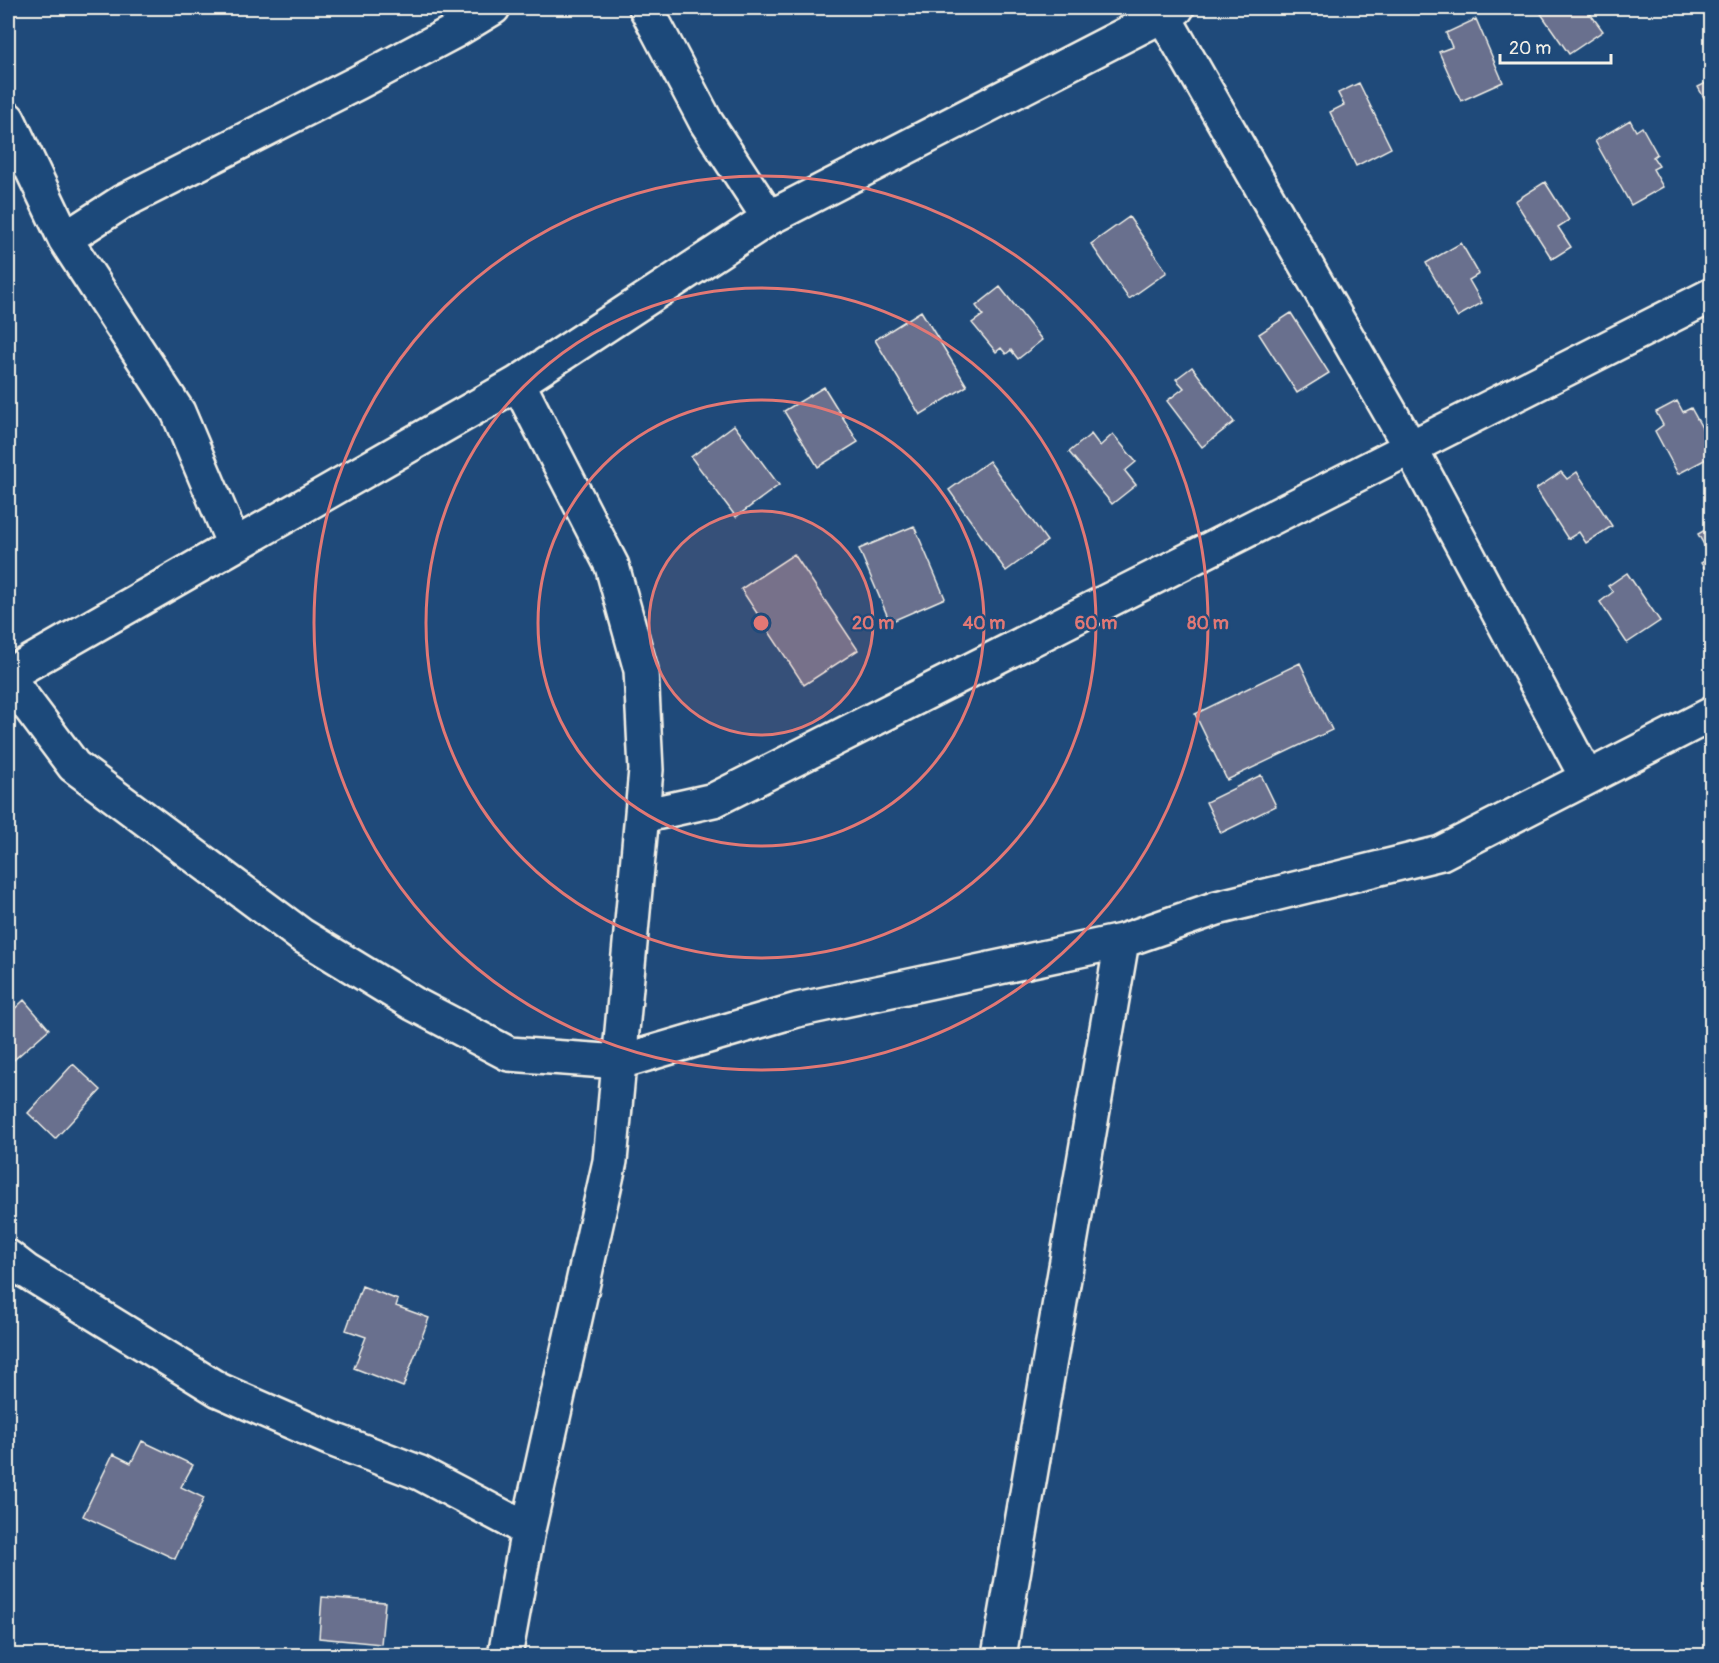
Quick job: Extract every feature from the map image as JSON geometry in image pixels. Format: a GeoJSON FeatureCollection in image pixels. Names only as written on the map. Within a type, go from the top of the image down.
{"type":"FeatureCollection","features":[{"type":"Feature","properties":{"kind":"street"},"geometry":{"type":"LineString","coordinates":[[65,239],[122,202],[366,78],[493,8]]}},
{"type":"Feature","properties":{"kind":"street"},"geometry":{"type":"LineString","coordinates":[[646,8],[706,122],[769,218]]}},
{"type":"Feature","properties":{"kind":"street"},"geometry":{"type":"LineString","coordinates":[[1587,778],[1410,447],[1170,11],[769,218],[518,383],[8,677],[74,766],[301,935],[414,1004],[509,1054],[620,1062],[797,1010],[1122,941],[1217,909],[1441,853],[1712,714]]}},
{"type":"Feature","properties":{"kind":"street"},"geometry":{"type":"LineString","coordinates":[[8,119],[65,239],[178,412],[234,545]]}},
{"type":"Feature","properties":{"kind":"street"},"geometry":{"type":"LineString","coordinates":[[642,816],[714,800],[1712,295]]}},
{"type":"Feature","properties":{"kind":"street"},"geometry":{"type":"LineString","coordinates":[[505,1656],[528,1530],[610,1161],[646,770],[641,670],[612,566],[518,383]]}},
{"type":"Feature","properties":{"kind":"street"},"geometry":{"type":"LineString","coordinates":[[999,1656],[1122,941]]}},
{"type":"Feature","properties":{"kind":"street"},"geometry":{"type":"LineString","coordinates":[[8,1257],[26,1271],[219,1390],[331,1439],[420,1473],[528,1530]]}},
{"type":"Feature","properties":{"kind":"building"},"geometry":{"type":"Polygon","coordinates":[[[1537,8],[1573,8],[1574,10],[1586,8],[1603,31],[1569,54],[1537,8]]]}},
{"type":"Feature","properties":{"kind":"building"},"geometry":{"type":"Polygon","coordinates":[[[1476,19],[1503,82],[1461,101],[1439,52],[1452,47],[1446,33],[1476,19]]]}},
{"type":"Feature","properties":{"kind":"building"},"geometry":{"type":"Polygon","coordinates":[[[1712,80],[1712,112],[1698,87],[1712,80]]]}},
{"type":"Feature","properties":{"kind":"building"},"geometry":{"type":"Polygon","coordinates":[[[1359,83],[1391,148],[1356,166],[1330,112],[1344,105],[1338,93],[1359,83]]]}},
{"type":"Feature","properties":{"kind":"building"},"geometry":{"type":"Polygon","coordinates":[[[1630,120],[1636,131],[1642,127],[1657,154],[1653,157],[1659,166],[1653,169],[1663,187],[1631,205],[1595,141],[1630,120]]]}},
{"type":"Feature","properties":{"kind":"building"},"geometry":{"type":"Polygon","coordinates":[[[1545,182],[1569,220],[1558,227],[1571,247],[1552,259],[1515,201],[1545,182]]]}},
{"type":"Feature","properties":{"kind":"building"},"geometry":{"type":"Polygon","coordinates":[[[1129,217],[1167,272],[1129,299],[1091,244],[1129,217]]]}},
{"type":"Feature","properties":{"kind":"building"},"geometry":{"type":"Polygon","coordinates":[[[1461,243],[1479,274],[1469,280],[1482,303],[1457,317],[1426,263],[1461,243]]]}},
{"type":"Feature","properties":{"kind":"building"},"geometry":{"type":"Polygon","coordinates":[[[1000,287],[1042,340],[1018,359],[1011,350],[1006,354],[1001,348],[996,352],[972,323],[983,315],[976,306],[1000,287]]]}},
{"type":"Feature","properties":{"kind":"building"},"geometry":{"type":"Polygon","coordinates":[[[921,311],[967,386],[920,415],[875,340],[921,311]]]}},
{"type":"Feature","properties":{"kind":"building"},"geometry":{"type":"Polygon","coordinates":[[[1291,313],[1329,373],[1297,393],[1259,334],[1291,313]]]}},
{"type":"Feature","properties":{"kind":"building"},"geometry":{"type":"Polygon","coordinates":[[[1192,367],[1234,422],[1202,447],[1167,401],[1184,388],[1176,379],[1192,367]]]}},
{"type":"Feature","properties":{"kind":"building"},"geometry":{"type":"Polygon","coordinates":[[[824,387],[858,442],[818,467],[784,411],[824,387]]]}},
{"type":"Feature","properties":{"kind":"building"},"geometry":{"type":"Polygon","coordinates":[[[1677,401],[1683,412],[1691,408],[1712,446],[1712,456],[1678,474],[1655,431],[1663,425],[1656,412],[1677,401]]]}},
{"type":"Feature","properties":{"kind":"building"},"geometry":{"type":"Polygon","coordinates":[[[734,425],[779,485],[736,517],[691,457],[734,425]]]}},
{"type":"Feature","properties":{"kind":"building"},"geometry":{"type":"Polygon","coordinates":[[[1091,434],[1100,446],[1113,434],[1136,462],[1125,471],[1136,485],[1112,504],[1069,452],[1091,434]]]}},
{"type":"Feature","properties":{"kind":"building"},"geometry":{"type":"Polygon","coordinates":[[[989,461],[1047,541],[1006,571],[949,490],[989,461]]]}},
{"type":"Feature","properties":{"kind":"building"},"geometry":{"type":"Polygon","coordinates":[[[1561,472],[1567,479],[1577,472],[1612,526],[1586,543],[1579,532],[1568,539],[1536,489],[1561,472]]]}},
{"type":"Feature","properties":{"kind":"building"},"geometry":{"type":"Polygon","coordinates":[[[914,526],[945,598],[890,622],[859,549],[914,526]]]}},
{"type":"Feature","properties":{"kind":"building"},"geometry":{"type":"Polygon","coordinates":[[[1712,526],[1712,580],[1701,563],[1711,557],[1698,534],[1712,526]]]}},
{"type":"Feature","properties":{"kind":"building"},"geometry":{"type":"Polygon","coordinates":[[[794,554],[858,650],[804,685],[741,589],[794,554]]]}},
{"type":"Feature","properties":{"kind":"building"},"geometry":{"type":"Polygon","coordinates":[[[1627,573],[1660,621],[1627,643],[1600,602],[1613,592],[1608,586],[1627,573]]]}},
{"type":"Feature","properties":{"kind":"building"},"geometry":{"type":"Polygon","coordinates":[[[1300,663],[1332,730],[1227,780],[1195,714],[1300,663]]]}},
{"type":"Feature","properties":{"kind":"building"},"geometry":{"type":"Polygon","coordinates":[[[1261,775],[1276,806],[1221,833],[1206,802],[1261,775]]]}},
{"type":"Feature","properties":{"kind":"building"},"geometry":{"type":"Polygon","coordinates":[[[24,1000],[49,1029],[8,1065],[8,1015],[24,1000]]]}},
{"type":"Feature","properties":{"kind":"building"},"geometry":{"type":"Polygon","coordinates":[[[73,1064],[101,1090],[55,1139],[28,1113],[73,1064]]]}},
{"type":"Feature","properties":{"kind":"building"},"geometry":{"type":"Polygon","coordinates":[[[362,1286],[398,1300],[396,1306],[429,1318],[403,1387],[354,1368],[366,1337],[346,1330],[362,1286]]]}},
{"type":"Feature","properties":{"kind":"building"},"geometry":{"type":"Polygon","coordinates":[[[142,1441],[193,1465],[181,1487],[204,1498],[175,1559],[83,1516],[113,1454],[131,1463],[142,1441]]]}},
{"type":"Feature","properties":{"kind":"building"},"geometry":{"type":"Polygon","coordinates":[[[322,1597],[385,1602],[381,1644],[319,1638],[322,1597]]]}}]}
